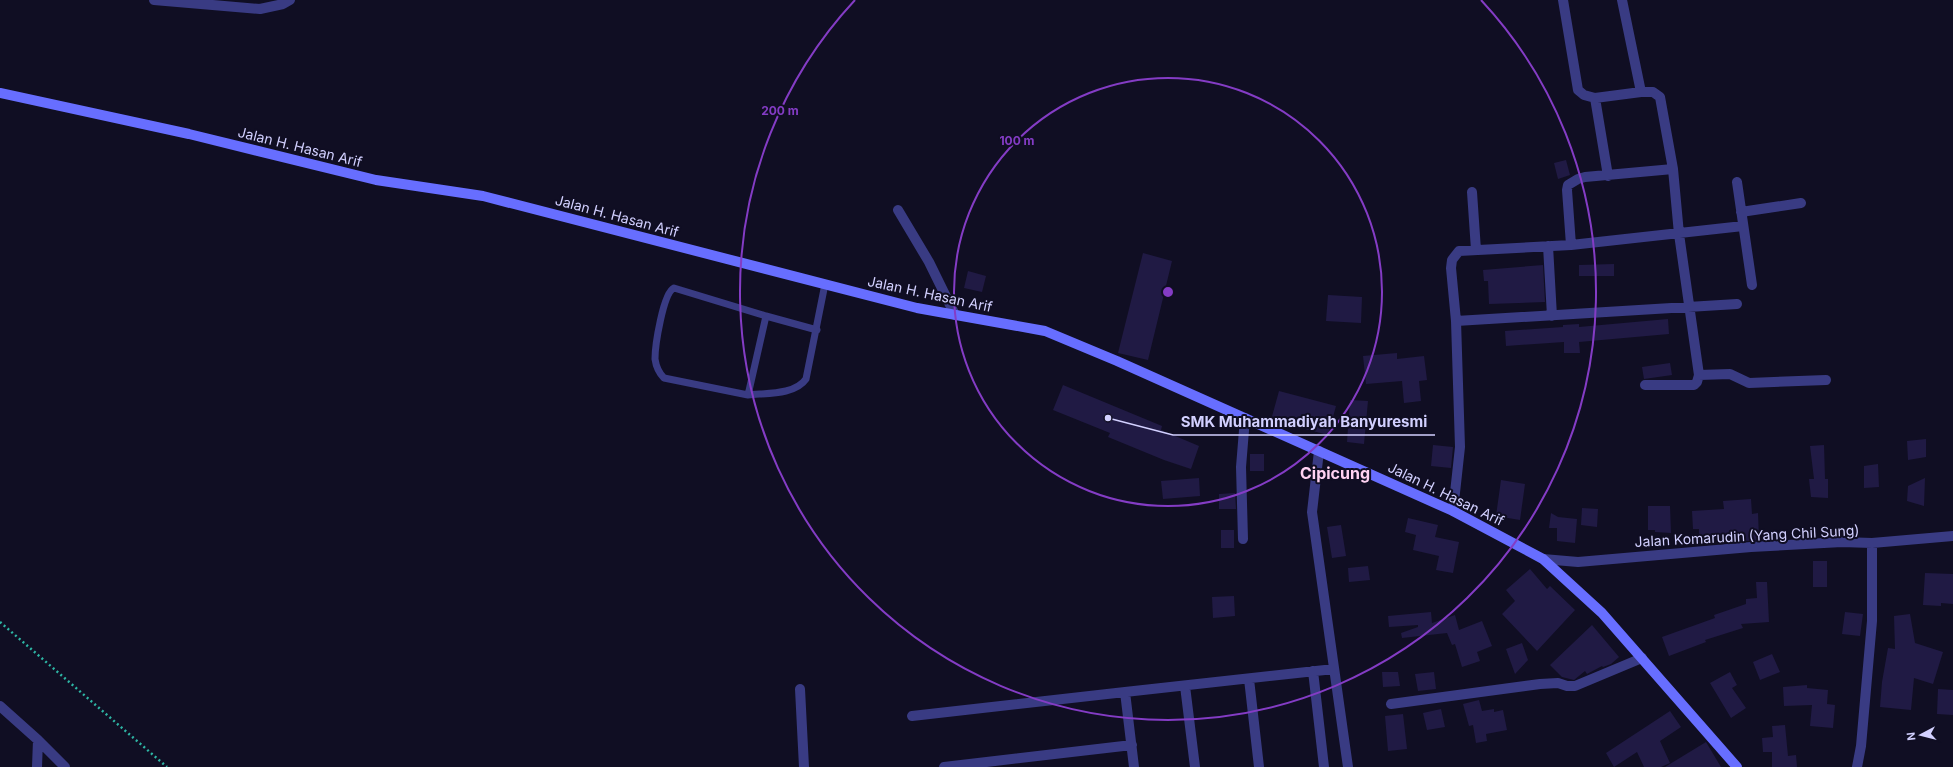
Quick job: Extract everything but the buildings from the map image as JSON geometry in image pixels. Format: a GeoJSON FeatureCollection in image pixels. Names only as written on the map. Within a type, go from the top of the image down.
{"type":"FeatureCollection","features":[{"type":"Feature","properties":{"kind":"main road","name":"Jalan H. Hasan Arif"},"geometry":{"type":"LineString","coordinates":[[0,94],[189,134],[376,180],[483,196],[917,308],[1045,332],[1117,361],[1453,511],[1543,559],[1602,613],[1737,767]]}},
{"type":"Feature","properties":{"kind":"street"},"geometry":{"type":"LineString","coordinates":[[154,0],[260,9],[283,1]]}},
{"type":"Feature","properties":{"kind":"street"},"geometry":{"type":"LineString","coordinates":[[1563,0],[1578,90],[1584,95],[1595,98],[1641,92],[1653,92],[1660,97],[1673,169],[1688,306],[1699,375],[1697,382],[1694,385],[1645,385]]}},
{"type":"Feature","properties":{"kind":"street"},"geometry":{"type":"LineString","coordinates":[[1622,0],[1641,92]]}},
{"type":"Feature","properties":{"kind":"street"},"geometry":{"type":"LineString","coordinates":[[1595,98],[1608,176]]}},
{"type":"Feature","properties":{"kind":"street"},"geometry":{"type":"LineString","coordinates":[[1570,245],[1568,185],[1578,179],[1673,169]]}},
{"type":"Feature","properties":{"kind":"street"},"geometry":{"type":"LineString","coordinates":[[1737,182],[1752,286]]}},
{"type":"Feature","properties":{"kind":"street"},"geometry":{"type":"LineString","coordinates":[[1472,192],[1476,250]]}},
{"type":"Feature","properties":{"kind":"street"},"geometry":{"type":"LineString","coordinates":[[1741,212],[1800,203]]}},
{"type":"Feature","properties":{"kind":"street"},"geometry":{"type":"LineString","coordinates":[[898,210],[929,262],[956,315]]}},
{"type":"Feature","properties":{"kind":"street"},"geometry":{"type":"LineString","coordinates":[[1453,511],[1460,447],[1456,321],[1452,260],[1459,251],[1570,245],[1743,226]]}},
{"type":"Feature","properties":{"kind":"street"},"geometry":{"type":"LineString","coordinates":[[1548,246],[1552,316]]}},
{"type":"Feature","properties":{"kind":"street"},"geometry":{"type":"LineString","coordinates":[[1456,321],[1737,304]]}},
{"type":"Feature","properties":{"kind":"street"},"geometry":{"type":"LineString","coordinates":[[1699,375],[1730,374],[1748,383],[1826,380]]}},
{"type":"Feature","properties":{"kind":"street"},"geometry":{"type":"LineString","coordinates":[[1243,539],[1241,467],[1245,418]]}},
{"type":"Feature","properties":{"kind":"street"},"geometry":{"type":"LineString","coordinates":[[1319,451],[1312,512],[1348,767]]}},
{"type":"Feature","properties":{"kind":"street","name":"Jalan Komarudin (Yang Chil Sung)"},"geometry":{"type":"LineString","coordinates":[[1543,559],[1578,562],[1751,547],[1842,542],[1872,543],[1953,536]]}},
{"type":"Feature","properties":{"kind":"street"},"geometry":{"type":"LineString","coordinates":[[1857,767],[1861,746],[1872,621],[1872,543]]}},
{"type":"Feature","properties":{"kind":"street"},"geometry":{"type":"LineString","coordinates":[[1391,704],[1540,684],[1558,683],[1567,686],[1575,686],[1642,658]]}},
{"type":"Feature","properties":{"kind":"street"},"geometry":{"type":"LineString","coordinates":[[912,716],[1334,669]]}},
{"type":"Feature","properties":{"kind":"street"},"geometry":{"type":"LineString","coordinates":[[1314,672],[1324,767]]}},
{"type":"Feature","properties":{"kind":"street"},"geometry":{"type":"LineString","coordinates":[[1248,679],[1259,767]]}},
{"type":"Feature","properties":{"kind":"street"},"geometry":{"type":"LineString","coordinates":[[1185,686],[1195,767]]}},
{"type":"Feature","properties":{"kind":"street"},"geometry":{"type":"LineString","coordinates":[[800,689],[804,767]]}},
{"type":"Feature","properties":{"kind":"street"},"geometry":{"type":"LineString","coordinates":[[1125,692],[1134,767]]}},
{"type":"Feature","properties":{"kind":"street"},"geometry":{"type":"LineString","coordinates":[[0,706],[38,740],[65,767]]}},
{"type":"Feature","properties":{"kind":"street"},"geometry":{"type":"LineString","coordinates":[[37,767],[38,740]]}},
{"type":"Feature","properties":{"kind":"street"},"geometry":{"type":"LineString","coordinates":[[944,767],[1132,745]]}},
{"type":"Feature","properties":{"kind":"lane"},"geometry":{"type":"LineString","coordinates":[[817,330],[674,288],[668,293],[660,323],[655,359],[659,373],[664,378],[748,395],[792,389],[801,386],[806,379],[817,330],[825,284]]}},
{"type":"Feature","properties":{"kind":"lane"},"geometry":{"type":"LineString","coordinates":[[748,395],[766,316]]}},
{"type":"Feature","properties":{"kind":"path"},"geometry":{"type":"LineString","coordinates":[[0,622],[167,767]]}},
{"type":"Feature","properties":{"kind":"place","name":"SMK Muhammadiyah Banyuresmi"},"geometry":{"type":"Point","coordinates":[1108,418]}},
{"type":"Feature","properties":{"kind":"district","name":"Cipicung"},"geometry":{"type":"Point","coordinates":[1335,473]}}]}
